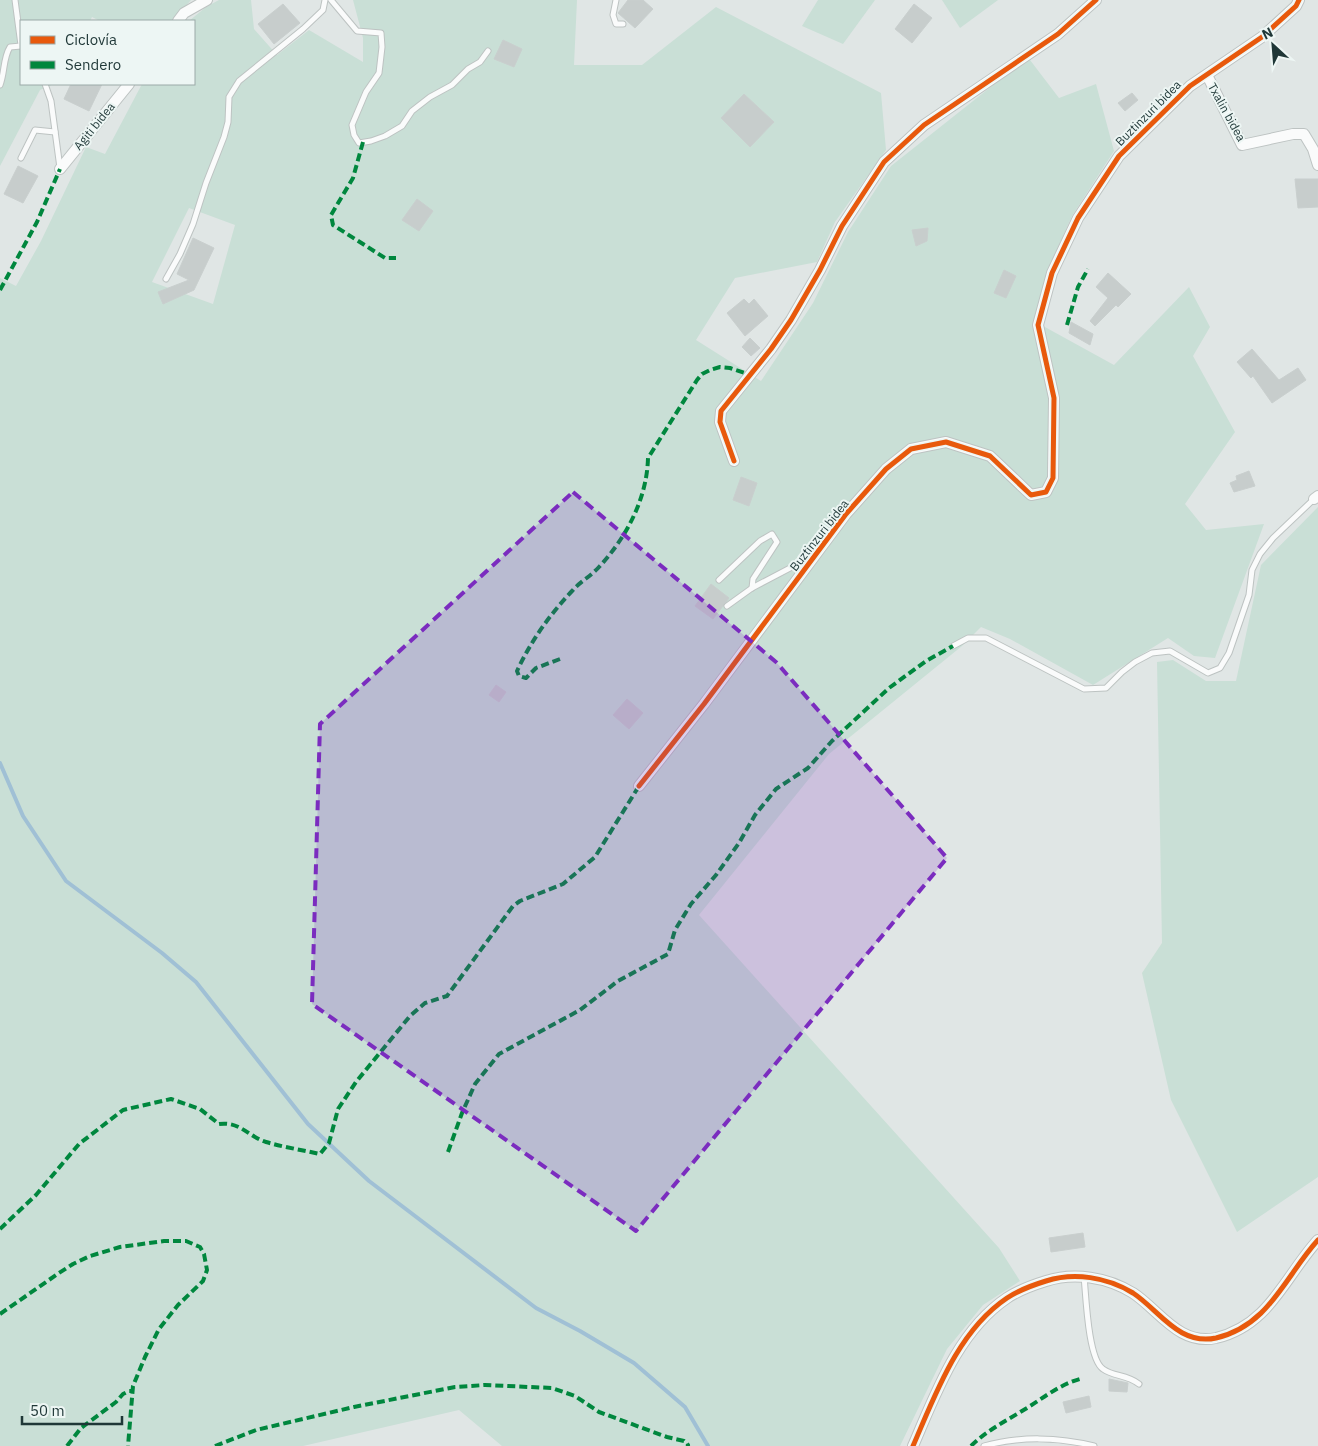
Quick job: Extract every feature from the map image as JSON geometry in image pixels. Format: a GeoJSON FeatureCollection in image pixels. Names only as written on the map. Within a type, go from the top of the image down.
{"type":"FeatureCollection","features":[{"type":"Feature","properties":{"kind":"street"},"geometry":{"type":"LineString","coordinates":[[179,20],[184,13],[207,0]]}},
{"type":"Feature","properties":{"kind":"street"},"geometry":{"type":"LineString","coordinates":[[734,461],[720,422],[721,411],[771,349],[791,320],[820,270],[842,226],[884,162],[924,125],[1058,34],[1096,0]]}},
{"type":"Feature","properties":{"kind":"street","name":"Buztinzuri bidea"},"geometry":{"type":"LineString","coordinates":[[639,786],[704,704],[846,514],[886,469],[911,449],[946,442],[990,456],[1031,495],[1046,492],[1053,478],[1054,398],[1038,325],[1052,272],[1078,218],[1119,156],[1190,86],[1262,37],[1296,6],[1299,0]]}},
{"type":"Feature","properties":{"kind":"street","name":"Txalin bidea"},"geometry":{"type":"LineString","coordinates":[[1207,75],[1242,145],[1293,134],[1304,134],[1313,149],[1318,165]]}},
{"type":"Feature","properties":{"kind":"street","name":"Agiti bidea"},"geometry":{"type":"LineString","coordinates":[[60,169],[127,85]]}},
{"type":"Feature","properties":{"kind":"street"},"geometry":{"type":"LineString","coordinates":[[913,1446],[926,1413],[966,1340],[978,1324],[996,1306],[1020,1290],[1055,1278],[1084,1276],[1131,1292],[1161,1318],[1184,1334],[1206,1339],[1216,1338],[1250,1321],[1272,1303],[1318,1240]]}},
{"type":"Feature","properties":{"kind":"lane"},"geometry":{"type":"LineString","coordinates":[[15,0],[20,38]]}},
{"type":"Feature","properties":{"kind":"lane"},"geometry":{"type":"LineString","coordinates":[[166,279],[180,254],[193,224],[206,182],[224,137],[228,122],[230,97],[239,81],[303,29],[323,10],[325,0]]}},
{"type":"Feature","properties":{"kind":"lane"},"geometry":{"type":"LineString","coordinates":[[331,0],[357,31],[381,33],[382,47],[379,73],[366,92],[352,125],[354,135],[359,143],[385,136],[402,126],[412,111],[430,97],[452,85],[468,69],[480,62],[488,51]]}},
{"type":"Feature","properties":{"kind":"lane"},"geometry":{"type":"LineString","coordinates":[[616,0],[612,16],[616,24],[623,24]]}},
{"type":"Feature","properties":{"kind":"lane"},"geometry":{"type":"LineString","coordinates":[[0,85],[5,66],[5,55],[10,47],[20,45]]}},
{"type":"Feature","properties":{"kind":"lane"},"geometry":{"type":"LineString","coordinates":[[45,85],[51,101],[60,169]]}},
{"type":"Feature","properties":{"kind":"lane"},"geometry":{"type":"LineString","coordinates":[[21,158],[35,130],[55,132]]}},
{"type":"Feature","properties":{"kind":"lane"},"geometry":{"type":"LineString","coordinates":[[953,646],[968,638],[986,638],[1084,689],[1106,688],[1135,662],[1161,652],[1170,651],[1208,673],[1220,668],[1230,653],[1249,595],[1252,570],[1260,554],[1273,538],[1316,497]]}},
{"type":"Feature","properties":{"kind":"lane"},"geometry":{"type":"LineString","coordinates":[[720,580],[760,541],[772,534],[777,542],[753,579],[752,588]]}},
{"type":"Feature","properties":{"kind":"lane"},"geometry":{"type":"LineString","coordinates":[[727,606],[752,588],[816,554]]}},
{"type":"Feature","properties":{"kind":"lane"},"geometry":{"type":"LineString","coordinates":[[1084,1276],[1091,1343],[1096,1362],[1102,1369],[1131,1378],[1138,1384]]}},
{"type":"Feature","properties":{"kind":"lane"},"geometry":{"type":"LineString","coordinates":[[984,1446],[1024,1439],[1080,1443],[1094,1446]]}},
{"type":"Feature","properties":{"kind":"highlighted area"},"geometry":{"type":"Polygon","coordinates":[[[573,492],[776,662],[947,858],[636,1231],[312,1004],[320,724],[573,492]]]}},
{"type":"Feature","properties":{"kind":"green space"},"geometry":{"type":"Polygon","coordinates":[[[0,0],[191,0],[173,20],[98,20],[92,17],[90,20],[20,20],[20,85],[52,85],[40,90],[0,166],[0,0]]]}},
{"type":"Feature","properties":{"kind":"green space"},"geometry":{"type":"Polygon","coordinates":[[[219,0],[251,0],[254,29],[277,55],[309,30],[363,62],[363,38],[353,0],[577,0],[574,65],[642,65],[716,7],[881,93],[886,150],[835,222],[817,262],[735,278],[696,340],[761,381],[813,303],[848,232],[891,166],[997,82],[1030,60],[1059,98],[1096,84],[1114,151],[1072,216],[1047,272],[1034,321],[1114,365],[1189,287],[1210,327],[1193,356],[1235,432],[1185,504],[1206,530],[1264,524],[1215,658],[1194,656],[1168,638],[1093,685],[1010,639],[981,627],[962,646],[829,754],[699,915],[999,1248],[1020,1281],[983,1305],[947,1349],[900,1446],[502,1446],[459,1410],[303,1446],[0,1446],[0,278],[16,286],[41,241],[86,147],[105,154],[141,85],[195,85],[195,20],[190,20],[206,7],[219,0]],[[189,208],[152,282],[213,304],[235,225],[189,208]]]}},
{"type":"Feature","properties":{"kind":"green space"},"geometry":{"type":"Polygon","coordinates":[[[818,0],[875,0],[843,44],[802,26],[818,0]]]}},
{"type":"Feature","properties":{"kind":"green space"},"geometry":{"type":"Polygon","coordinates":[[[942,0],[998,0],[960,28],[942,0]]]}},
{"type":"Feature","properties":{"kind":"green space"},"geometry":{"type":"Polygon","coordinates":[[[1318,507],[1318,1177],[1237,1232],[1171,1100],[1142,973],[1162,943],[1157,662],[1173,660],[1206,681],[1236,681],[1261,565],[1318,507]]]}},
{"type":"Feature","properties":{"kind":"building"},"geometry":{"type":"Polygon","coordinates":[[[628,0],[643,0],[653,9],[635,28],[618,13],[628,0]]]}},
{"type":"Feature","properties":{"kind":"building"},"geometry":{"type":"Polygon","coordinates":[[[283,4],[300,23],[274,44],[258,24],[283,4]]]}},
{"type":"Feature","properties":{"kind":"building"},"geometry":{"type":"Polygon","coordinates":[[[914,4],[932,18],[912,43],[895,29],[914,4]]]}},
{"type":"Feature","properties":{"kind":"building"},"geometry":{"type":"Polygon","coordinates":[[[503,40],[522,49],[514,67],[494,59],[503,40]]]}},
{"type":"Feature","properties":{"kind":"building"},"geometry":{"type":"Polygon","coordinates":[[[71,85],[102,85],[89,111],[64,99],[71,85]]]}},
{"type":"Feature","properties":{"kind":"building"},"geometry":{"type":"Polygon","coordinates":[[[1132,93],[1138,100],[1125,111],[1118,103],[1132,93]]]}},
{"type":"Feature","properties":{"kind":"building"},"geometry":{"type":"Polygon","coordinates":[[[744,94],[774,122],[750,147],[721,118],[744,94]]]}},
{"type":"Feature","properties":{"kind":"building"},"geometry":{"type":"Polygon","coordinates":[[[18,166],[38,176],[23,203],[4,194],[18,166]]]}},
{"type":"Feature","properties":{"kind":"building"},"geometry":{"type":"Polygon","coordinates":[[[1295,179],[1318,179],[1318,207],[1298,208],[1295,179]]]}},
{"type":"Feature","properties":{"kind":"building"},"geometry":{"type":"Polygon","coordinates":[[[417,199],[433,211],[419,231],[402,220],[417,199]]]}},
{"type":"Feature","properties":{"kind":"building"},"geometry":{"type":"Polygon","coordinates":[[[928,228],[927,241],[916,246],[912,230],[928,228]]]}},
{"type":"Feature","properties":{"kind":"building"},"geometry":{"type":"Polygon","coordinates":[[[193,238],[214,248],[194,290],[163,304],[158,292],[189,280],[177,274],[193,238]]]}},
{"type":"Feature","properties":{"kind":"building"},"geometry":{"type":"Polygon","coordinates":[[[1004,270],[1016,276],[1006,298],[994,293],[1004,270]]]}},
{"type":"Feature","properties":{"kind":"building"},"geometry":{"type":"Polygon","coordinates":[[[1108,273],[1131,294],[1118,307],[1116,305],[1095,326],[1090,321],[1108,298],[1096,287],[1108,273]]]}},
{"type":"Feature","properties":{"kind":"building"},"geometry":{"type":"Polygon","coordinates":[[[744,299],[749,304],[754,299],[768,316],[745,336],[727,313],[744,299]]]}},
{"type":"Feature","properties":{"kind":"building"},"geometry":{"type":"Polygon","coordinates":[[[1071,322],[1093,334],[1090,345],[1069,333],[1071,322]]]}},
{"type":"Feature","properties":{"kind":"building"},"geometry":{"type":"Polygon","coordinates":[[[750,338],[760,348],[751,356],[742,347],[750,338]]]}},
{"type":"Feature","properties":{"kind":"building"},"geometry":{"type":"Polygon","coordinates":[[[1252,349],[1279,380],[1298,368],[1306,380],[1272,403],[1253,376],[1251,378],[1237,362],[1252,349]]]}},
{"type":"Feature","properties":{"kind":"building"},"geometry":{"type":"Polygon","coordinates":[[[1249,471],[1255,486],[1234,492],[1230,483],[1237,480],[1236,476],[1249,471]]]}},
{"type":"Feature","properties":{"kind":"building"},"geometry":{"type":"Polygon","coordinates":[[[741,477],[757,483],[749,506],[733,500],[741,477]]]}},
{"type":"Feature","properties":{"kind":"building"},"geometry":{"type":"Polygon","coordinates":[[[711,584],[729,598],[713,619],[695,606],[711,584]]]}},
{"type":"Feature","properties":{"kind":"building"},"geometry":{"type":"Polygon","coordinates":[[[496,685],[506,692],[499,702],[489,695],[496,685]]]}},
{"type":"Feature","properties":{"kind":"building"},"geometry":{"type":"Polygon","coordinates":[[[627,699],[643,713],[629,729],[613,715],[627,699]]]}},
{"type":"Feature","properties":{"kind":"building"},"geometry":{"type":"Polygon","coordinates":[[[1083,1233],[1085,1247],[1051,1252],[1049,1238],[1083,1233]]]}},
{"type":"Feature","properties":{"kind":"building"},"geometry":{"type":"Polygon","coordinates":[[[1109,1379],[1128,1383],[1127,1392],[1109,1391],[1109,1379]]]}},
{"type":"Feature","properties":{"kind":"building"},"geometry":{"type":"Polygon","coordinates":[[[1089,1396],[1091,1407],[1066,1413],[1063,1402],[1089,1396]]]}},
{"type":"Feature","properties":{"kind":"waterway"},"geometry":{"type":"LineString","coordinates":[[0,763],[23,816],[66,881],[162,953],[196,982],[308,1124],[369,1181],[536,1308],[634,1363],[685,1407],[708,1446]]}},
{"type":"Feature","properties":{"kind":"marked path"},"geometry":{"type":"LineString","coordinates":[[363,142],[353,178],[331,215],[333,225],[385,258],[396,258]]}},
{"type":"Feature","properties":{"kind":"marked path"},"geometry":{"type":"LineString","coordinates":[[0,290],[37,222],[60,169]]}},
{"type":"Feature","properties":{"kind":"marked path"},"geometry":{"type":"LineString","coordinates":[[1067,325],[1078,287],[1088,269]]}},
{"type":"Feature","properties":{"kind":"marked path"},"geometry":{"type":"LineString","coordinates":[[560,659],[536,668],[526,678],[519,676],[517,671],[528,649],[549,618],[576,587],[599,567],[618,544],[639,503],[644,488],[648,458],[697,380],[702,374],[720,367],[730,368],[751,375]]}},
{"type":"Feature","properties":{"kind":"marked path"},"geometry":{"type":"LineString","coordinates":[[448,1152],[475,1084],[499,1054],[580,1010],[618,981],[668,954],[675,930],[691,904],[716,875],[739,843],[755,815],[776,789],[808,768],[832,741],[889,688],[926,661],[953,646]]}},
{"type":"Feature","properties":{"kind":"marked path"},"geometry":{"type":"LineString","coordinates":[[0,1229],[36,1195],[79,1144],[123,1110],[171,1099],[200,1109],[219,1124],[239,1127],[260,1140],[320,1154],[329,1143],[338,1109],[356,1082],[410,1016],[425,1003],[447,996],[513,906],[520,901],[563,884],[595,857],[639,786]]}},
{"type":"Feature","properties":{"kind":"marked path"},"geometry":{"type":"LineString","coordinates":[[0,1314],[59,1273],[90,1256],[120,1247],[164,1241],[186,1241],[200,1247],[204,1254],[207,1270],[203,1281],[178,1305],[159,1329],[133,1386],[128,1446]]}},
{"type":"Feature","properties":{"kind":"marked path"},"geometry":{"type":"LineString","coordinates":[[971,1446],[989,1431],[1050,1393],[1080,1379]]}},
{"type":"Feature","properties":{"kind":"marked path"},"geometry":{"type":"LineString","coordinates":[[215,1446],[256,1430],[354,1407],[455,1387],[485,1385],[552,1388],[575,1396],[599,1412],[667,1437],[684,1441],[687,1446]]}},
{"type":"Feature","properties":{"kind":"marked path"},"geometry":{"type":"LineString","coordinates":[[67,1446],[81,1428],[116,1402],[123,1394],[133,1391]]}},
{"type":"Feature","properties":{"kind":"cycle path"},"geometry":{"type":"LineString","coordinates":[[734,461],[720,422],[721,411],[771,349],[791,320],[820,270],[842,226],[884,162],[924,125],[1058,34],[1096,0]]}},
{"type":"Feature","properties":{"kind":"cycle path"},"geometry":{"type":"LineString","coordinates":[[639,786],[704,704],[846,514],[886,469],[911,449],[946,442],[990,456],[1031,495],[1046,492],[1053,478],[1054,398],[1038,325],[1052,273],[1078,218],[1119,156],[1190,86],[1262,37],[1296,6],[1299,0]]}},
{"type":"Feature","properties":{"kind":"cycle path"},"geometry":{"type":"LineString","coordinates":[[913,1446],[950,1364],[962,1345],[990,1312],[1016,1293],[1036,1284],[1057,1278],[1079,1277],[1101,1280],[1133,1293],[1180,1332],[1191,1337],[1203,1339],[1216,1338],[1235,1332],[1263,1311],[1275,1298],[1318,1240]]}}]}
